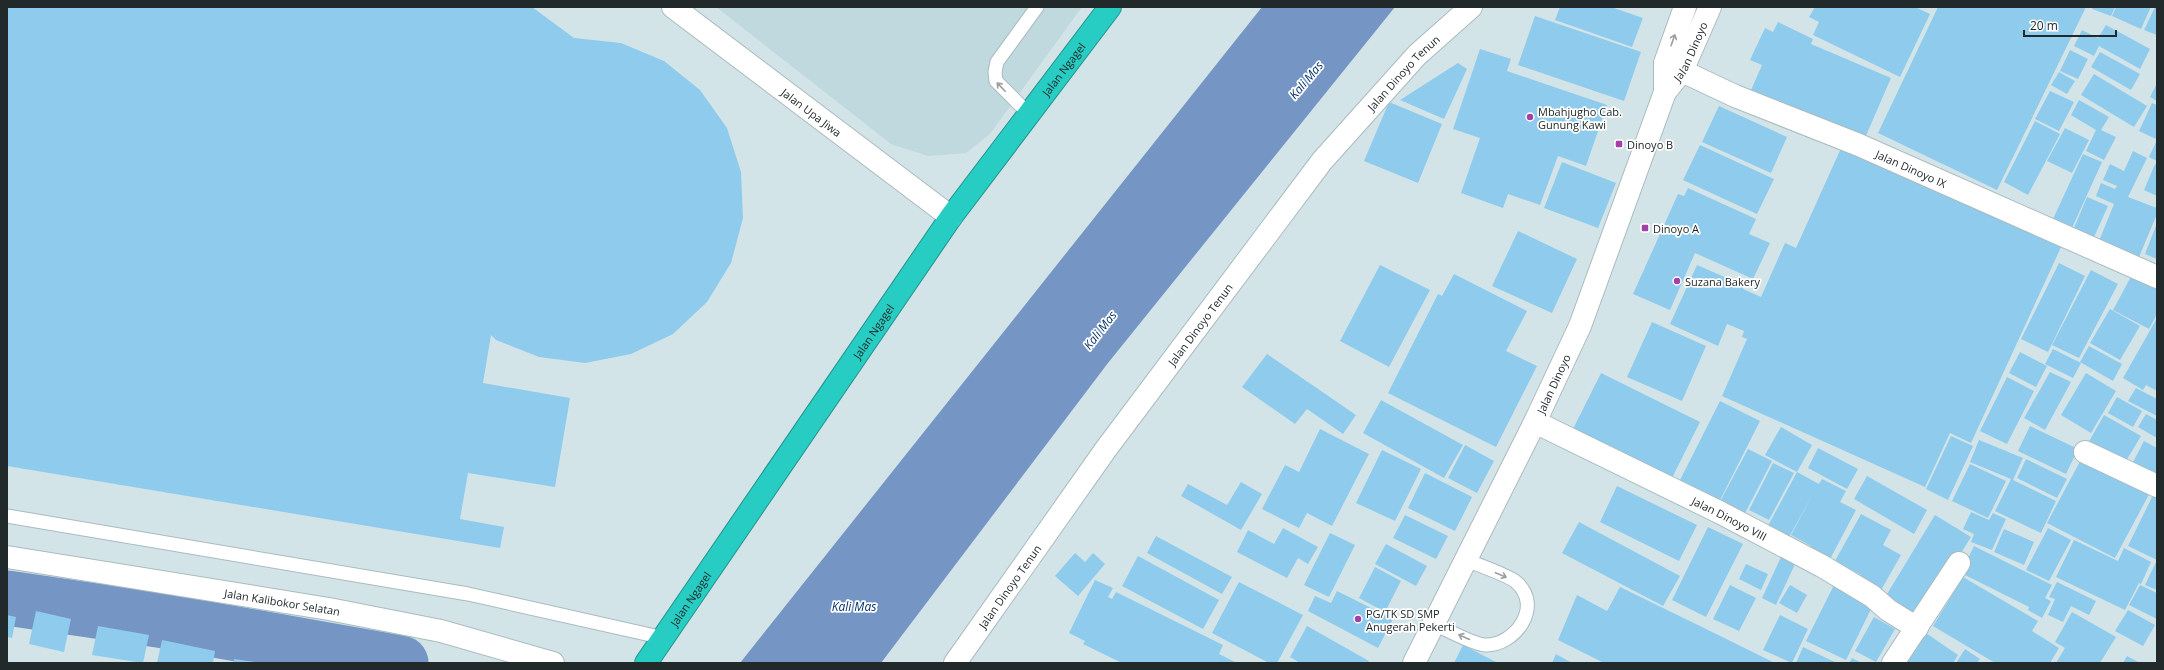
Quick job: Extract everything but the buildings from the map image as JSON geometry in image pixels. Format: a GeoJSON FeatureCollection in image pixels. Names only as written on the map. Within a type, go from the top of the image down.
{"type":"FeatureCollection","features":[{"type":"Feature","properties":{"kind":"highway","name":"Jalan Ngagel"},"geometry":{"type":"LineString","coordinates":[[646,663],[951,217],[1110,7]]}},
{"type":"Feature","properties":{"kind":"street","name":"Jalan Upa Jiwa"},"geometry":{"type":"LineString","coordinates":[[673,7],[951,217]]}},
{"type":"Feature","properties":{"kind":"street","name":"Jalan Dinoyo Tenun"},"geometry":{"type":"LineString","coordinates":[[955,663],[1111,443],[1322,160],[1417,54],[1471,7]]}},
{"type":"Feature","properties":{"kind":"street","name":"Jalan Dinoyo"},"geometry":{"type":"LineString","coordinates":[[1418,662],[1434,624],[1535,422],[1580,326],[1674,67],[1685,7]]}},
{"type":"Feature","properties":{"kind":"street","name":"Jalan Dinoyo"},"geometry":{"type":"LineString","coordinates":[[1674,67],[1710,7]]}},
{"type":"Feature","properties":{"kind":"street","name":"Jalan Dinoyo IX"},"geometry":{"type":"LineString","coordinates":[[1674,67],[1734,96],[1859,144],[2157,277]]}},
{"type":"Feature","properties":{"kind":"street","name":"Jalan Dinoyo VIII"},"geometry":{"type":"LineString","coordinates":[[1535,422],[1714,510],[1822,566],[1868,593],[1885,607],[1917,628]]}},
{"type":"Feature","properties":{"kind":"street"},"geometry":{"type":"LineString","coordinates":[[2085,452],[2157,486]]}},
{"type":"Feature","properties":{"kind":"street","name":"Jalan Kalibokor Selatan"},"geometry":{"type":"LineString","coordinates":[[7,557],[329,609],[441,631],[554,663]]}},
{"type":"Feature","properties":{"kind":"street"},"geometry":{"type":"LineString","coordinates":[[1893,663],[1958,563]]}},
{"type":"Feature","properties":{"kind":"lane"},"geometry":{"type":"LineString","coordinates":[[1028,114],[996,81],[995,72],[997,62],[1037,7]]}},
{"type":"Feature","properties":{"kind":"lane"},"geometry":{"type":"LineString","coordinates":[[7,516],[468,594],[664,638]]}},
{"type":"Feature","properties":{"kind":"lane"},"geometry":{"type":"LineString","coordinates":[[1434,624],[1482,646],[1495,645],[1518,630],[1528,612],[1525,595],[1516,582],[1466,560]]}},
{"type":"Feature","properties":{"kind":"shaded area"},"geometry":{"type":"Polygon","coordinates":[[[716,7],[1082,7],[990,134],[966,153],[928,156],[891,144],[716,7]]]}},
{"type":"Feature","properties":{"kind":"water","name":"Kali Mas"},"geometry":{"type":"Polygon","coordinates":[[[1262,7],[1395,7],[1108,363],[881,663],[740,663],[1262,7]]]}},
{"type":"Feature","properties":{"kind":"waterway"},"geometry":{"type":"LineString","coordinates":[[7,598],[158,620],[401,663]]}},
{"type":"Feature","properties":{"kind":"place","name":"Mbahjugho Cab. Gunung Kawi"},"geometry":{"type":"Point","coordinates":[1530,117]}},
{"type":"Feature","properties":{"kind":"place","name":"Dinoyo B"},"geometry":{"type":"Point","coordinates":[1619,144]}},
{"type":"Feature","properties":{"kind":"place","name":"Dinoyo A"},"geometry":{"type":"Point","coordinates":[1645,228]}},
{"type":"Feature","properties":{"kind":"place","name":"Suzana Bakery"},"geometry":{"type":"Point","coordinates":[1677,281]}},
{"type":"Feature","properties":{"kind":"place","name":"PG/TK SD SMP Anugerah Pekerti"},"geometry":{"type":"Point","coordinates":[1358,619]}}]}
